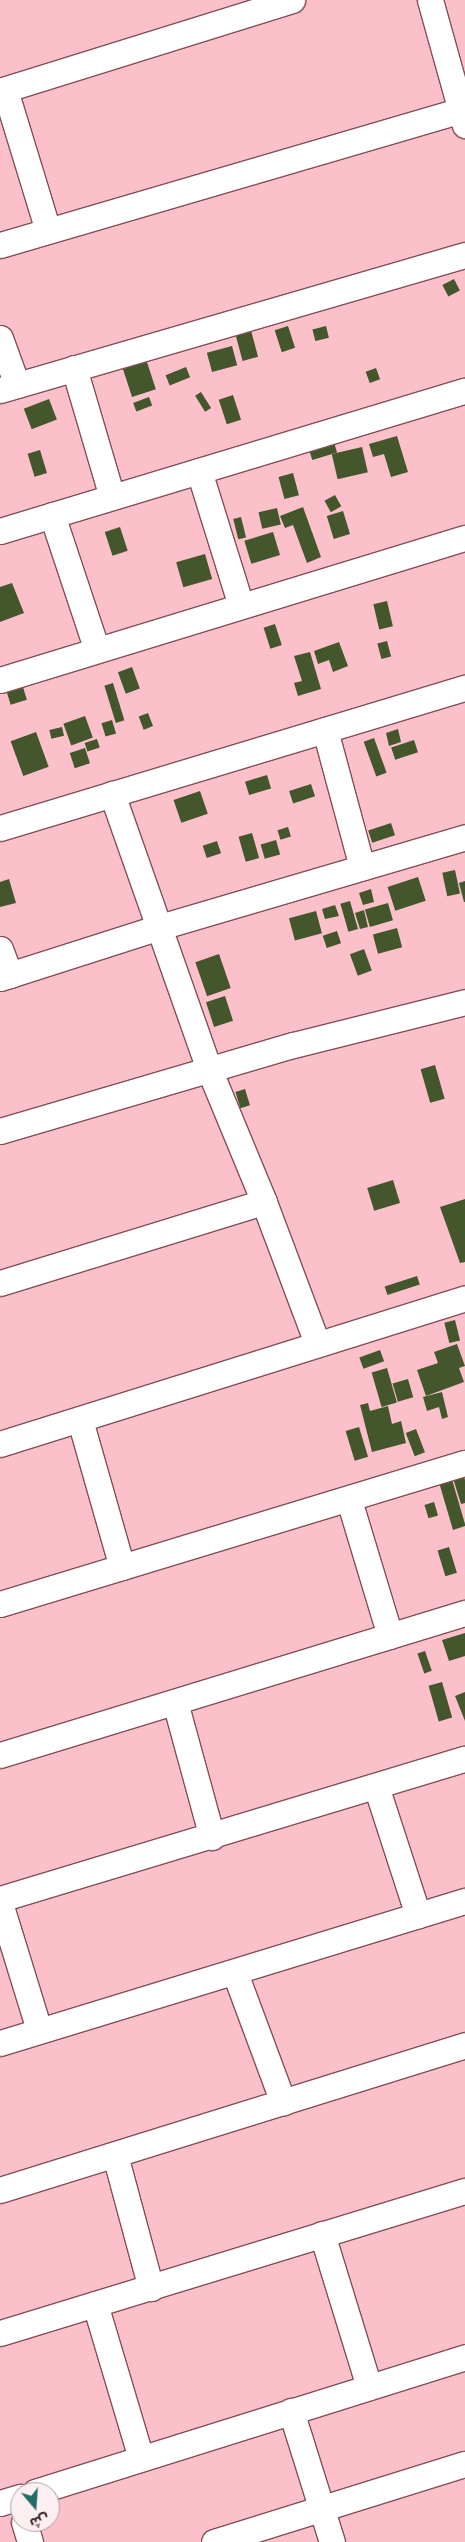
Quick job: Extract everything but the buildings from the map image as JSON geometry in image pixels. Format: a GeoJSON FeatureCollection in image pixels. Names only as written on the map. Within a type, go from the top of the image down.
{"type":"FeatureCollection","features":[{"type":"Feature","properties":{"kind":"street"},"geometry":{"type":"LineString","coordinates":[[48,230],[2,90],[292,0]]}},
{"type":"Feature","properties":{"kind":"street"},"geometry":{"type":"LineString","coordinates":[[0,245],[48,230],[463,118],[459,77],[430,0]]}},
{"type":"Feature","properties":{"kind":"street"},"geometry":{"type":"LineString","coordinates":[[0,338],[8,387],[465,255]]}},
{"type":"Feature","properties":{"kind":"street"},"geometry":{"type":"LineString","coordinates":[[74,368],[112,497]]}},
{"type":"Feature","properties":{"kind":"street"},"geometry":{"type":"LineString","coordinates":[[0,531],[465,390]]}},
{"type":"Feature","properties":{"kind":"street"},"geometry":{"type":"LineString","coordinates":[[199,471],[241,606]]}},
{"type":"Feature","properties":{"kind":"street"},"geometry":{"type":"LineString","coordinates":[[52,515],[97,650]]}},
{"type":"Feature","properties":{"kind":"street"},"geometry":{"type":"LineString","coordinates":[[0,680],[465,538]]}},
{"type":"Feature","properties":{"kind":"street"},"geometry":{"type":"LineString","coordinates":[[0,828],[465,688]]}},
{"type":"Feature","properties":{"kind":"street"},"geometry":{"type":"LineString","coordinates":[[325,730],[362,867]]}},
{"type":"Feature","properties":{"kind":"street"},"geometry":{"type":"LineString","coordinates":[[112,794],[209,1069],[264,1202],[316,1343]]}},
{"type":"Feature","properties":{"kind":"street"},"geometry":{"type":"LineString","coordinates":[[0,949],[5,976],[160,927],[465,837]]}},
{"type":"Feature","properties":{"kind":"street"},"geometry":{"type":"LineString","coordinates":[[0,1131],[209,1069],[465,1002]]}},
{"type":"Feature","properties":{"kind":"street"},"geometry":{"type":"LineString","coordinates":[[0,1283],[264,1202]]}},
{"type":"Feature","properties":{"kind":"street"},"geometry":{"type":"LineString","coordinates":[[0,1443],[80,1420],[316,1343],[463,1306]]}},
{"type":"Feature","properties":{"kind":"street"},"geometry":{"type":"LineString","coordinates":[[80,1420],[122,1567]]}},
{"type":"Feature","properties":{"kind":"street"},"geometry":{"type":"LineString","coordinates":[[0,1604],[349,1500],[465,1462]]}},
{"type":"Feature","properties":{"kind":"street"},"geometry":{"type":"LineString","coordinates":[[349,1500],[390,1636]]}},
{"type":"Feature","properties":{"kind":"street"},"geometry":{"type":"LineString","coordinates":[[0,1756],[465,1613]]}},
{"type":"Feature","properties":{"kind":"street"},"geometry":{"type":"LineString","coordinates":[[175,1702],[212,1837]]}},
{"type":"Feature","properties":{"kind":"street"},"geometry":{"type":"LineString","coordinates":[[0,1899],[212,1837],[465,1759]]}},
{"type":"Feature","properties":{"kind":"street"},"geometry":{"type":"LineString","coordinates":[[376,1786],[418,1915]]}},
{"type":"Feature","properties":{"kind":"street"},"geometry":{"type":"LineString","coordinates":[[0,2043],[465,1902]]}},
{"type":"Feature","properties":{"kind":"street"},"geometry":{"type":"LineString","coordinates":[[0,1903],[38,2030]]}},
{"type":"Feature","properties":{"kind":"street"},"geometry":{"type":"LineString","coordinates":[[235,1973],[283,2102]]}},
{"type":"Feature","properties":{"kind":"street"},"geometry":{"type":"LineString","coordinates":[[0,2190],[465,2045]]}},
{"type":"Feature","properties":{"kind":"street"},"geometry":{"type":"LineString","coordinates":[[115,2155],[151,2288]]}},
{"type":"Feature","properties":{"kind":"street"},"geometry":{"type":"LineString","coordinates":[[0,2333],[465,2191]]}},
{"type":"Feature","properties":{"kind":"street"},"geometry":{"type":"LineString","coordinates":[[322,2234],[369,2387]]}},
{"type":"Feature","properties":{"kind":"street"},"geometry":{"type":"LineString","coordinates":[[95,2304],[141,2458]]}},
{"type":"Feature","properties":{"kind":"street"},"geometry":{"type":"LineString","coordinates":[[60,2485],[465,2357]]}},
{"type":"Feature","properties":{"kind":"street"},"geometry":{"type":"LineString","coordinates":[[291,2411],[332,2542]]}},
{"type":"Feature","properties":{"kind":"street"},"geometry":{"type":"LineString","coordinates":[[214,2542],[465,2464]]}}]}
